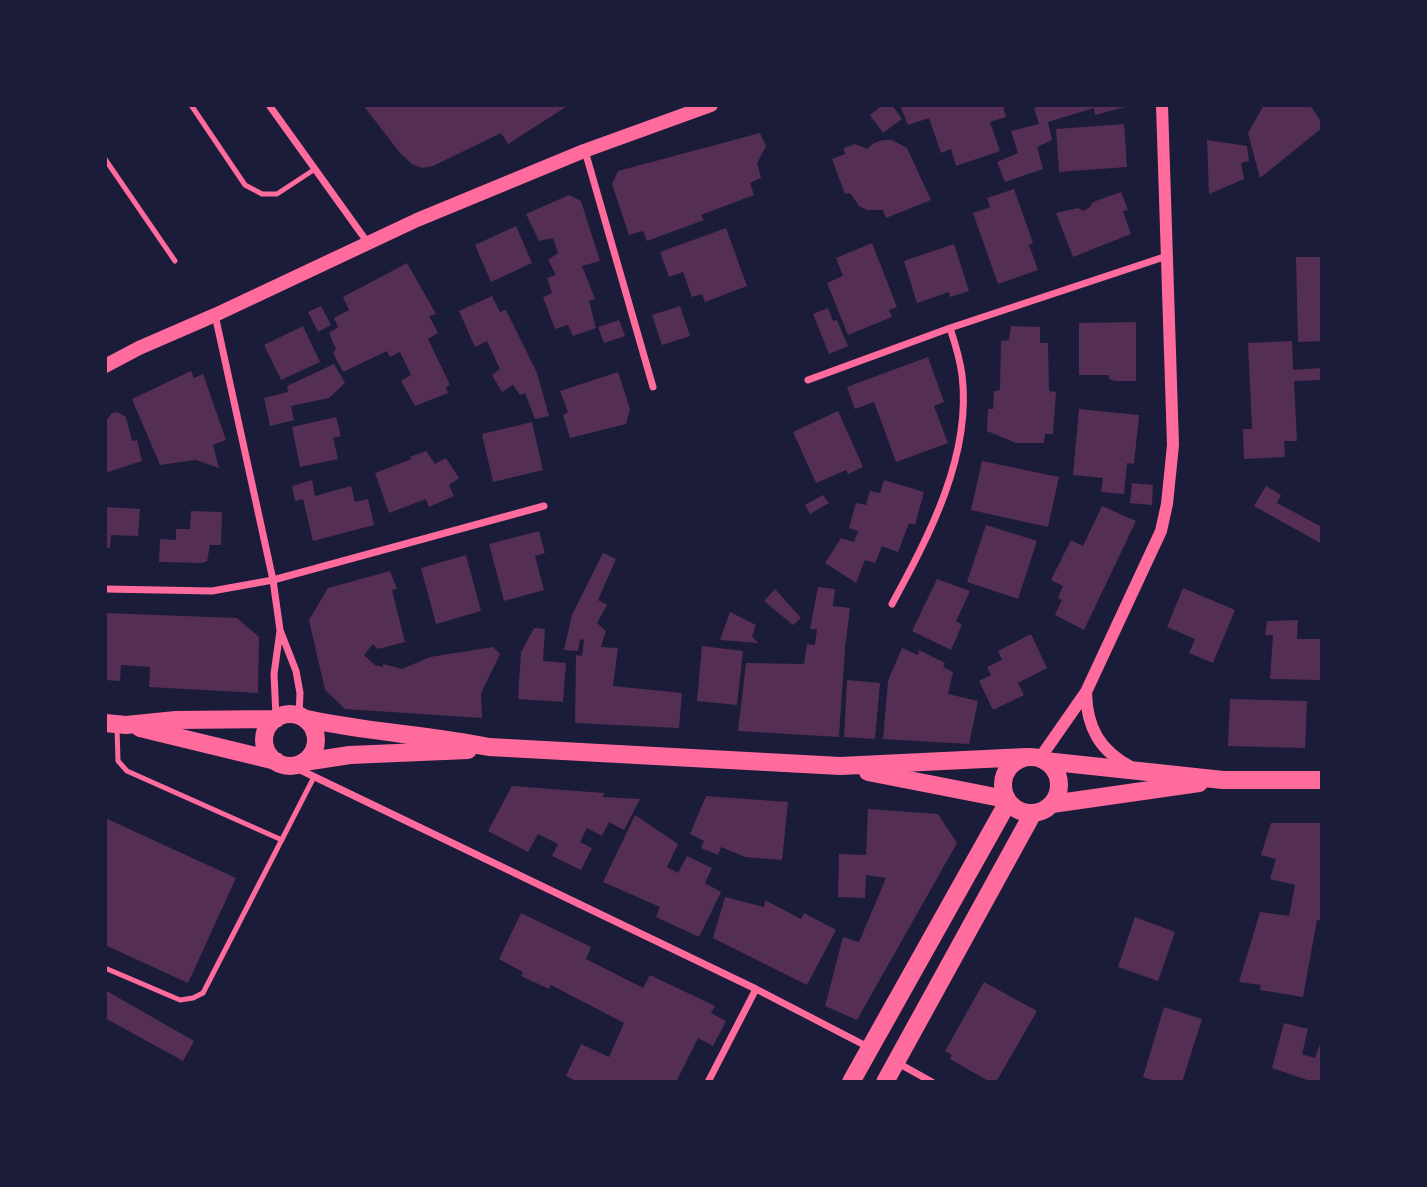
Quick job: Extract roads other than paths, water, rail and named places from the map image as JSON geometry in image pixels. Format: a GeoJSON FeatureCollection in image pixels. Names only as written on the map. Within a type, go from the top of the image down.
{"type":"FeatureCollection","features":[{"type":"Feature","properties":{"kind":"main road"},"geometry":{"type":"LineString","coordinates":[[105,366],[368,243],[584,151],[711,105]]}},
{"type":"Feature","properties":{"kind":"main road"},"geometry":{"type":"LineString","coordinates":[[105,357],[139,348]]}},
{"type":"Feature","properties":{"kind":"main road"},"geometry":{"type":"LineString","coordinates":[[297,766],[270,756],[264,740],[269,724],[283,715],[365,730],[455,740],[489,747],[840,766],[1037,759],[1223,780],[1322,780]]}},
{"type":"Feature","properties":{"kind":"main road"},"geometry":{"type":"LineString","coordinates":[[297,766],[316,746],[313,727],[303,717]]}},
{"type":"Feature","properties":{"kind":"main road"},"geometry":{"type":"LineString","coordinates":[[116,724],[176,720],[276,719]]}},
{"type":"Feature","properties":{"kind":"main road"},"geometry":{"type":"LineString","coordinates":[[116,724],[297,766],[350,755],[489,747]]}},
{"type":"Feature","properties":{"kind":"main road"},"geometry":{"type":"LineString","coordinates":[[1033,813],[1015,808],[1003,791],[1005,774],[1010,766],[1037,759]]}},
{"type":"Feature","properties":{"kind":"main road"},"geometry":{"type":"LineString","coordinates":[[1037,759],[1056,773],[1059,781],[1059,789],[1052,804]]}},
{"type":"Feature","properties":{"kind":"main road"},"geometry":{"type":"LineString","coordinates":[[840,766],[1007,800]]}},
{"type":"Feature","properties":{"kind":"main road"},"geometry":{"type":"LineString","coordinates":[[885,1082],[1033,813],[1052,804],[1223,780]]}},
{"type":"Feature","properties":{"kind":"main road"},"geometry":{"type":"LineString","coordinates":[[851,1082],[1007,800]]}},
{"type":"Feature","properties":{"kind":"street"},"geometry":{"type":"LineString","coordinates":[[269,105],[368,243]]}},
{"type":"Feature","properties":{"kind":"street"},"geometry":{"type":"LineString","coordinates":[[1037,759],[1086,692],[1161,531],[1167,503],[1173,445],[1162,105]]}},
{"type":"Feature","properties":{"kind":"street"},"geometry":{"type":"LineString","coordinates":[[584,151],[653,387]]}},
{"type":"Feature","properties":{"kind":"street"},"geometry":{"type":"LineString","coordinates":[[808,380],[950,328],[1167,256]]}},
{"type":"Feature","properties":{"kind":"street"},"geometry":{"type":"LineString","coordinates":[[215,315],[273,580],[280,630],[296,671],[303,717]]}},
{"type":"Feature","properties":{"kind":"street"},"geometry":{"type":"LineString","coordinates":[[892,604],[914,565],[960,444],[963,377],[950,328]]}},
{"type":"Feature","properties":{"kind":"street"},"geometry":{"type":"LineString","coordinates":[[105,589],[212,592],[273,580],[544,506]]}},
{"type":"Feature","properties":{"kind":"street"},"geometry":{"type":"LineString","coordinates":[[276,719],[274,674],[280,630]]}},
{"type":"Feature","properties":{"kind":"street"},"geometry":{"type":"LineString","coordinates":[[1086,692],[1092,731],[1103,747],[1117,760],[1135,769]]}},
{"type":"Feature","properties":{"kind":"street"},"geometry":{"type":"LineString","coordinates":[[297,766],[756,989],[870,1048]]}},
{"type":"Feature","properties":{"kind":"street"},"geometry":{"type":"LineString","coordinates":[[708,1082],[756,989]]}},
{"type":"Feature","properties":{"kind":"street"},"geometry":{"type":"LineString","coordinates":[[896,1061],[932,1082]]}},
{"type":"Feature","properties":{"kind":"lane"},"geometry":{"type":"LineString","coordinates":[[191,105],[245,185],[262,194],[276,194],[315,169]]}},
{"type":"Feature","properties":{"kind":"lane"},"geometry":{"type":"LineString","coordinates":[[105,159],[175,261]]}},
{"type":"Feature","properties":{"kind":"lane"},"geometry":{"type":"LineString","coordinates":[[116,724],[118,761],[127,771],[282,840]]}},
{"type":"Feature","properties":{"kind":"lane"},"geometry":{"type":"LineString","coordinates":[[105,968],[180,1000],[203,993],[282,840],[297,766]]}}]}
